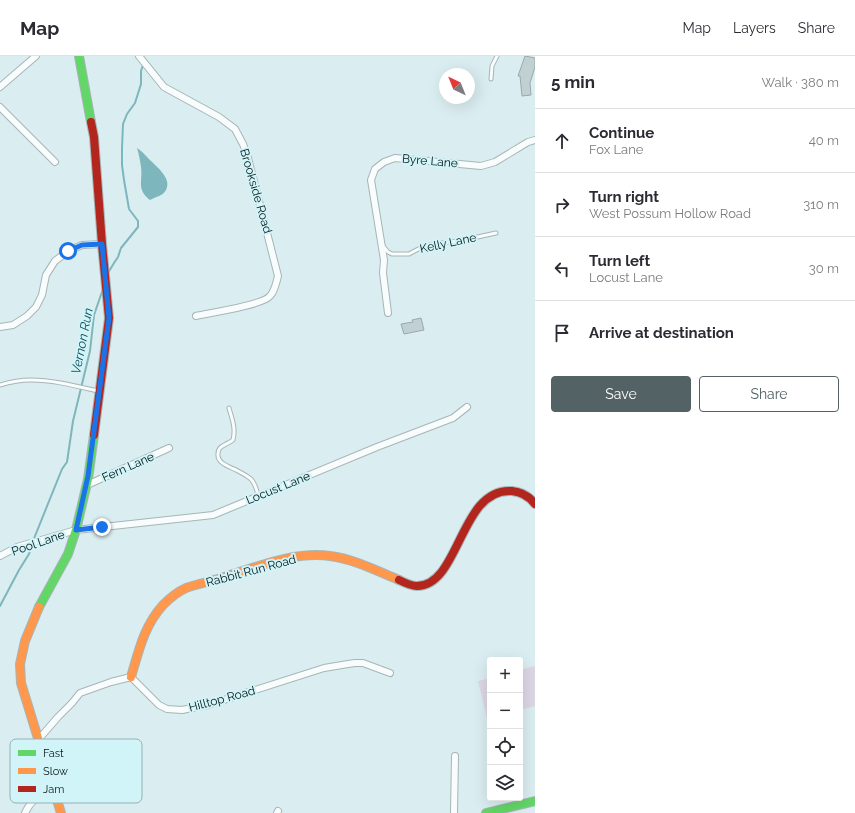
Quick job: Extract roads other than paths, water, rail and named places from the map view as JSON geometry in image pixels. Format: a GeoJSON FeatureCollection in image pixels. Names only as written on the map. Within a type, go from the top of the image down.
{"type":"FeatureCollection","features":[{"type":"Feature","properties":{"kind":"street"},"geometry":{"type":"LineString","coordinates":[[0,87],[36,56]]}},
{"type":"Feature","properties":{"kind":"street"},"geometry":{"type":"LineString","coordinates":[[38,739],[21,683],[20,664],[25,641],[35,617],[68,554],[76,530],[86,485],[109,318],[94,137],[79,56]]}},
{"type":"Feature","properties":{"kind":"street","name":"Brookside Road"},"geometry":{"type":"LineString","coordinates":[[139,56],[164,88],[219,117],[235,129],[248,158],[278,276],[270,297],[258,303],[196,316]]}},
{"type":"Feature","properties":{"kind":"street"},"geometry":{"type":"LineString","coordinates":[[0,107],[55,162]]}},
{"type":"Feature","properties":{"kind":"street","name":"Byre Lane"},"geometry":{"type":"LineString","coordinates":[[388,313],[383,273],[384,260],[371,180],[375,169],[384,162],[395,158],[481,166],[495,162],[528,142],[535,140]]}},
{"type":"Feature","properties":{"kind":"street"},"geometry":{"type":"LineString","coordinates":[[0,327],[13,325],[27,316],[36,307],[42,295],[46,275],[55,261],[68,251],[82,245],[102,244]]}},
{"type":"Feature","properties":{"kind":"street","name":"Locust Lane"},"geometry":{"type":"LineString","coordinates":[[76,530],[213,514],[377,447],[453,418],[467,406]]}},
{"type":"Feature","properties":{"kind":"street","name":"Fern Lane"},"geometry":{"type":"LineString","coordinates":[[86,485],[169,448]]}},
{"type":"Feature","properties":{"kind":"street","name":"Rabbit Run Road"},"geometry":{"type":"LineString","coordinates":[[131,677],[143,636],[153,618],[166,602],[180,590],[264,565],[293,558],[311,556],[330,556],[352,561],[408,584],[417,586],[427,584],[433,581],[442,572],[476,510],[496,493],[505,490],[524,493],[535,504]]}},
{"type":"Feature","properties":{"kind":"street","name":"Pool Lane"},"geometry":{"type":"LineString","coordinates":[[0,556],[17,547],[76,530]]}},
{"type":"Feature","properties":{"kind":"street","name":"Hilltop Road"},"geometry":{"type":"LineString","coordinates":[[131,677],[159,704],[167,709],[182,710],[208,705],[324,668],[363,663],[390,673]]}},
{"type":"Feature","properties":{"kind":"street"},"geometry":{"type":"LineString","coordinates":[[39,739],[80,693],[111,682],[131,677]]}},
{"type":"Feature","properties":{"kind":"street"},"geometry":{"type":"LineString","coordinates":[[454,813],[456,756]]}},
{"type":"Feature","properties":{"kind":"street"},"geometry":{"type":"LineString","coordinates":[[486,813],[535,801]]}},
{"type":"Feature","properties":{"kind":"street"},"geometry":{"type":"LineString","coordinates":[[25,813],[31,803]]}},
{"type":"Feature","properties":{"kind":"street"},"geometry":{"type":"LineString","coordinates":[[58,803],[61,813]]}},
{"type":"Feature","properties":{"kind":"lane"},"geometry":{"type":"LineString","coordinates":[[491,79],[492,66],[496,56]]}},
{"type":"Feature","properties":{"kind":"lane","name":"Kelly Lane"},"geometry":{"type":"LineString","coordinates":[[382,245],[392,254],[409,254],[424,246],[459,241],[496,233]]}},
{"type":"Feature","properties":{"kind":"lane"},"geometry":{"type":"LineString","coordinates":[[0,384],[31,380],[55,382],[100,391]]}},
{"type":"Feature","properties":{"kind":"lane"},"geometry":{"type":"LineString","coordinates":[[228,408],[234,427],[233,440],[220,448],[217,456],[218,459],[224,465],[250,479],[254,484],[258,496]]}},
{"type":"Feature","properties":{"kind":"water"},"geometry":{"type":"Polygon","coordinates":[[[137,148],[160,170],[167,182],[165,192],[150,200],[143,192],[141,185],[141,167],[137,148]]]}},
{"type":"Feature","properties":{"kind":"waterway","name":"Vernon Run"},"geometry":{"type":"LineString","coordinates":[[108,273],[118,257],[121,248],[138,227],[138,221],[129,209],[122,165],[122,148],[123,124],[127,114],[135,103],[141,84],[141,71],[143,65]]}},
{"type":"Feature","properties":{"kind":"waterway","name":"Vernon Run"},"geometry":{"type":"LineString","coordinates":[[33,541],[62,469],[67,462],[73,421],[90,351],[94,315],[103,289]]}},
{"type":"Feature","properties":{"kind":"waterway","name":"Vernon Run"},"geometry":{"type":"LineString","coordinates":[[0,606],[29,554],[32,545]]}}]}
